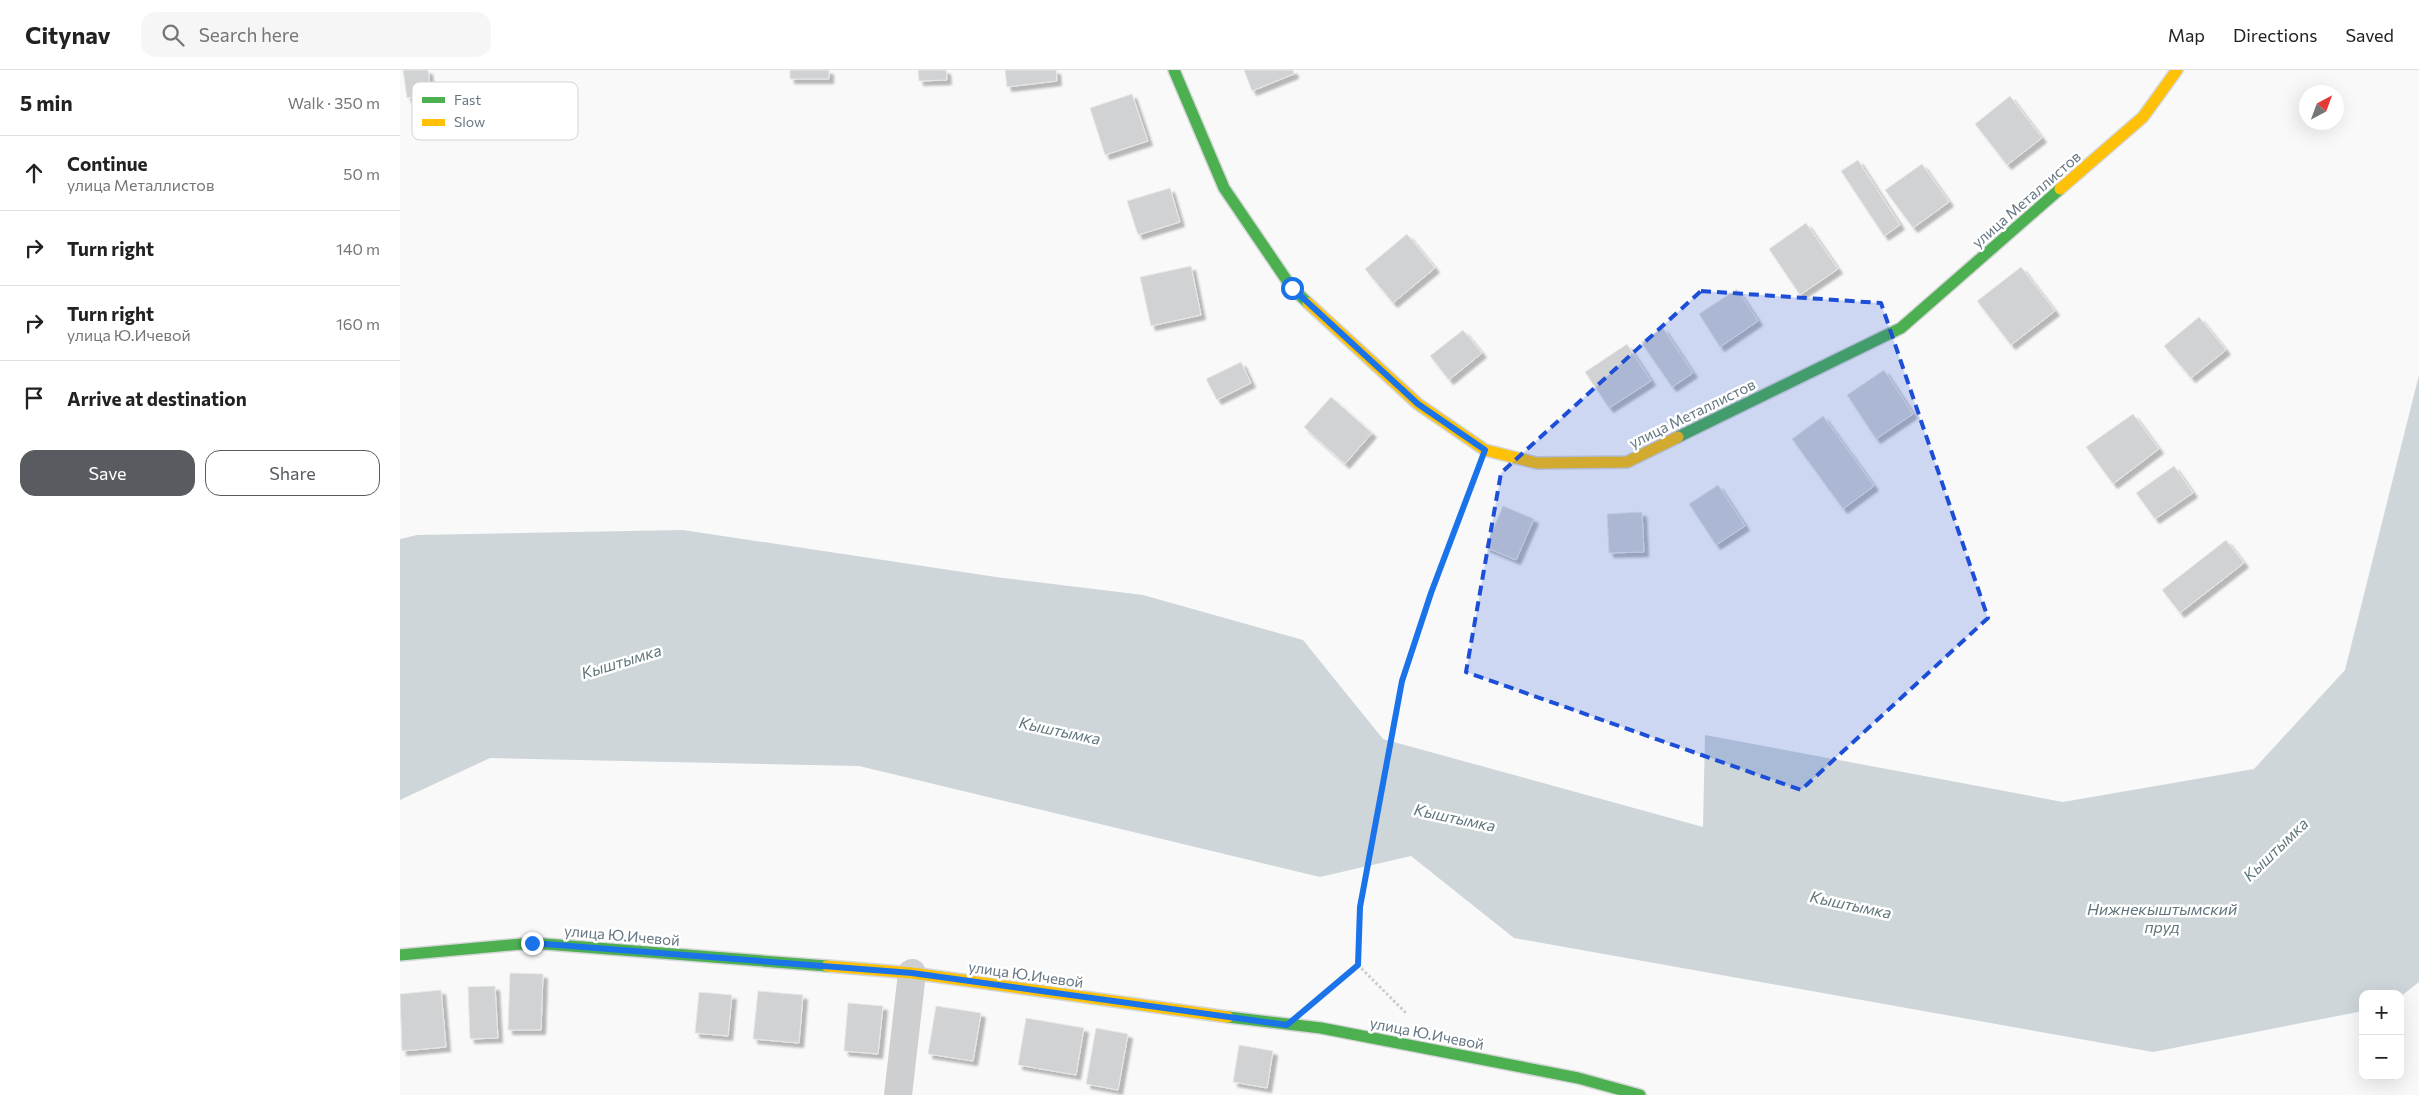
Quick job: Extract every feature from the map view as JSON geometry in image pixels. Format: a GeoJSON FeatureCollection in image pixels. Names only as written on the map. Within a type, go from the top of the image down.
{"type":"FeatureCollection","features":[{"type":"Feature","properties":{"kind":"street","name":"улица Металлистов"},"geometry":{"type":"LineString","coordinates":[[1174,70],[1224,188],[1292,288],[1418,404],[1485,450],[1537,463],[1626,462],[1901,328],[2142,117],[2177,70]]}},
{"type":"Feature","properties":{"kind":"street","name":"улица Ю.Ичевой"},"geometry":{"type":"LineString","coordinates":[[400,955],[532,943],[912,973],[1287,1025],[1321,1028],[1578,1078],[1640,1095]]}},
{"type":"Feature","properties":{"kind":"street"},"geometry":{"type":"LineString","coordinates":[[898,1095],[912,973]]}},
{"type":"Feature","properties":{"kind":"path"},"geometry":{"type":"LineString","coordinates":[[1412,1018],[1358,965],[1360,907],[1402,681],[1431,593],[1485,450]]}},
{"type":"Feature","properties":{"kind":"path"},"geometry":{"type":"LineString","coordinates":[[1287,1025],[1358,965]]}},
{"type":"Feature","properties":{"kind":"highlighted area"},"geometry":{"type":"Polygon","coordinates":[[[1701,291],[1881,303],[1988,618],[1801,790],[1466,672],[1501,473],[1701,291]]]}},
{"type":"Feature","properties":{"kind":"water","name":"Нижнекыштымский пруд"},"geometry":{"type":"Polygon","coordinates":[[[2419,375],[2419,982],[2404,994],[2404,990],[2359,990],[2359,1012],[2153,1052],[1514,938],[1411,856],[1320,877],[859,766],[490,758],[400,800],[400,539],[417,535],[683,530],[996,577],[1143,595],[1303,640],[1383,739],[1703,827],[1705,735],[2063,802],[2254,769],[2345,670],[2419,375]]]}},
{"type":"Feature","properties":{"kind":"building"},"geometry":{"type":"Polygon","coordinates":[[[403,70],[428,70],[430,82],[412,82],[412,97],[407,98],[403,70]]]}},
{"type":"Feature","properties":{"kind":"building"},"geometry":{"type":"Polygon","coordinates":[[[790,70],[829,70],[829,79],[790,79],[790,70]]]}},
{"type":"Feature","properties":{"kind":"building"},"geometry":{"type":"Polygon","coordinates":[[[918,70],[946,70],[947,80],[919,81],[918,70]]]}},
{"type":"Feature","properties":{"kind":"building"},"geometry":{"type":"Polygon","coordinates":[[[1005,70],[1056,70],[1057,81],[1007,87],[1005,70]]]}},
{"type":"Feature","properties":{"kind":"building"},"geometry":{"type":"Polygon","coordinates":[[[1244,70],[1293,70],[1294,74],[1252,91],[1244,70]]]}},
{"type":"Feature","properties":{"kind":"building"},"geometry":{"type":"Polygon","coordinates":[[[1132,94],[1148,141],[1105,155],[1090,108],[1132,94]]]}},
{"type":"Feature","properties":{"kind":"building"},"geometry":{"type":"Polygon","coordinates":[[[2010,96],[2042,138],[2007,165],[1975,124],[2010,96]]]}},
{"type":"Feature","properties":{"kind":"building"},"geometry":{"type":"Polygon","coordinates":[[[1858,160],[1900,225],[1884,236],[1841,171],[1858,160]]]}},
{"type":"Feature","properties":{"kind":"building"},"geometry":{"type":"Polygon","coordinates":[[[1922,164],[1949,202],[1913,228],[1885,190],[1922,164]]]}},
{"type":"Feature","properties":{"kind":"building"},"geometry":{"type":"Polygon","coordinates":[[[1170,188],[1180,222],[1138,235],[1127,201],[1170,188]]]}},
{"type":"Feature","properties":{"kind":"building"},"geometry":{"type":"Polygon","coordinates":[[[1806,223],[1838,269],[1800,295],[1769,249],[1806,223]]]}},
{"type":"Feature","properties":{"kind":"building"},"geometry":{"type":"Polygon","coordinates":[[[1407,234],[1435,268],[1393,303],[1365,269],[1407,234]]]}},
{"type":"Feature","properties":{"kind":"building"},"geometry":{"type":"Polygon","coordinates":[[[1191,266],[1201,315],[1151,326],[1140,277],[1191,266]]]}},
{"type":"Feature","properties":{"kind":"building"},"geometry":{"type":"Polygon","coordinates":[[[2021,267],[2055,311],[2011,345],[1977,301],[2021,267]]]}},
{"type":"Feature","properties":{"kind":"building"},"geometry":{"type":"Polygon","coordinates":[[[1737,289],[1758,321],[1720,347],[1699,314],[1737,289]]]}},
{"type":"Feature","properties":{"kind":"building"},"geometry":{"type":"Polygon","coordinates":[[[2199,317],[2226,350],[2191,378],[2164,346],[2199,317]]]}},
{"type":"Feature","properties":{"kind":"building"},"geometry":{"type":"Polygon","coordinates":[[[1663,328],[1693,373],[1672,387],[1641,342],[1663,328]]]}},
{"type":"Feature","properties":{"kind":"building"},"geometry":{"type":"Polygon","coordinates":[[[1463,330],[1482,353],[1449,380],[1430,356],[1463,330]]]}},
{"type":"Feature","properties":{"kind":"building"},"geometry":{"type":"Polygon","coordinates":[[[1627,344],[1651,381],[1609,408],[1585,372],[1627,344]]]}},
{"type":"Feature","properties":{"kind":"building"},"geometry":{"type":"Polygon","coordinates":[[[1241,362],[1251,383],[1217,400],[1206,379],[1241,362]]]}},
{"type":"Feature","properties":{"kind":"building"},"geometry":{"type":"Polygon","coordinates":[[[1884,370],[1913,414],[1876,439],[1847,395],[1884,370]]]}},
{"type":"Feature","properties":{"kind":"building"},"geometry":{"type":"Polygon","coordinates":[[[1331,397],[1372,433],[1345,464],[1304,427],[1331,397]]]}},
{"type":"Feature","properties":{"kind":"building"},"geometry":{"type":"Polygon","coordinates":[[[2133,414],[2159,449],[2113,484],[2086,447],[2133,414]]]}},
{"type":"Feature","properties":{"kind":"building"},"geometry":{"type":"Polygon","coordinates":[[[1823,416],[1874,486],[1843,509],[1792,439],[1823,416]]]}},
{"type":"Feature","properties":{"kind":"building"},"geometry":{"type":"Polygon","coordinates":[[[2174,466],[2193,493],[2155,519],[2136,493],[2174,466]]]}},
{"type":"Feature","properties":{"kind":"building"},"geometry":{"type":"Polygon","coordinates":[[[1718,485],[1745,526],[1716,545],[1689,504],[1718,485]]]}},
{"type":"Feature","properties":{"kind":"building"},"geometry":{"type":"Polygon","coordinates":[[[1503,506],[1534,519],[1516,560],[1485,547],[1503,506]]]}},
{"type":"Feature","properties":{"kind":"building"},"geometry":{"type":"Polygon","coordinates":[[[1642,512],[1644,552],[1609,553],[1607,514],[1642,512]]]}},
{"type":"Feature","properties":{"kind":"building"},"geometry":{"type":"Polygon","coordinates":[[[2226,540],[2244,563],[2180,613],[2162,590],[2226,540]]]}},
{"type":"Feature","properties":{"kind":"building"},"geometry":{"type":"Polygon","coordinates":[[[510,973],[543,974],[541,1030],[508,1030],[510,973]]]}},
{"type":"Feature","properties":{"kind":"building"},"geometry":{"type":"Polygon","coordinates":[[[495,986],[498,1038],[470,1039],[468,987],[495,986]]]}},
{"type":"Feature","properties":{"kind":"building"},"geometry":{"type":"Polygon","coordinates":[[[441,990],[446,1047],[402,1051],[400,994],[441,990]]]}},
{"type":"Feature","properties":{"kind":"building"},"geometry":{"type":"Polygon","coordinates":[[[758,991],[803,995],[799,1043],[753,1039],[758,991]]]}},
{"type":"Feature","properties":{"kind":"building"},"geometry":{"type":"Polygon","coordinates":[[[699,992],[732,995],[728,1036],[695,1033],[699,992]]]}},
{"type":"Feature","properties":{"kind":"building"},"geometry":{"type":"Polygon","coordinates":[[[848,1003],[883,1006],[878,1054],[844,1051],[848,1003]]]}},
{"type":"Feature","properties":{"kind":"building"},"geometry":{"type":"Polygon","coordinates":[[[936,1006],[981,1013],[973,1061],[928,1054],[936,1006]]]}},
{"type":"Feature","properties":{"kind":"building"},"geometry":{"type":"Polygon","coordinates":[[[1026,1018],[1084,1028],[1076,1075],[1018,1065],[1026,1018]]]}},
{"type":"Feature","properties":{"kind":"building"},"geometry":{"type":"Polygon","coordinates":[[[1096,1028],[1128,1034],[1118,1090],[1086,1084],[1096,1028]]]}},
{"type":"Feature","properties":{"kind":"building"},"geometry":{"type":"Polygon","coordinates":[[[1239,1045],[1273,1051],[1267,1088],[1233,1082],[1239,1045]]]}},
{"type":"Feature","properties":{"kind":"traffic: fast"},"geometry":{"type":"LineString","coordinates":[[1174,70],[1224,188],[1292,288],[1308,303]]}},
{"type":"Feature","properties":{"kind":"traffic: fast"},"geometry":{"type":"LineString","coordinates":[[1678,437],[1901,328],[2060,189]]}},
{"type":"Feature","properties":{"kind":"traffic: fast"},"geometry":{"type":"LineString","coordinates":[[400,955],[532,943],[827,966]]}},
{"type":"Feature","properties":{"kind":"traffic: fast"},"geometry":{"type":"LineString","coordinates":[[1228,1017],[1321,1028],[1578,1078],[1640,1095]]}},
{"type":"Feature","properties":{"kind":"traffic: slow"},"geometry":{"type":"LineString","coordinates":[[2060,189],[2143,117],[2177,70]]}},
{"type":"Feature","properties":{"kind":"traffic: slow"},"geometry":{"type":"LineString","coordinates":[[1308,303],[1418,404],[1485,450],[1537,463],[1627,462],[1678,437]]}},
{"type":"Feature","properties":{"kind":"traffic: slow"},"geometry":{"type":"LineString","coordinates":[[827,966],[912,973],[1228,1017]]}},
{"type":"Feature","properties":{"kind":"route"},"geometry":{"type":"LineString","coordinates":[[532,943],[912,973],[1287,1025],[1358,965],[1360,907],[1402,681],[1431,593],[1485,450],[1418,404],[1292,288]]}},
{"type":"Feature","properties":{"kind":"water label","name":"Кыштымка"},"geometry":{"type":"Point","coordinates":[621,661]}},
{"type":"Feature","properties":{"kind":"water label","name":"Кыштымка"},"geometry":{"type":"Point","coordinates":[1060,730]}},
{"type":"Feature","properties":{"kind":"water label","name":"Кыштымка"},"geometry":{"type":"Point","coordinates":[1455,817]}},
{"type":"Feature","properties":{"kind":"water label","name":"Кыштымка"},"geometry":{"type":"Point","coordinates":[2275,849]}},
{"type":"Feature","properties":{"kind":"water label","name":"Кыштымка"},"geometry":{"type":"Point","coordinates":[1851,904]}}]}
